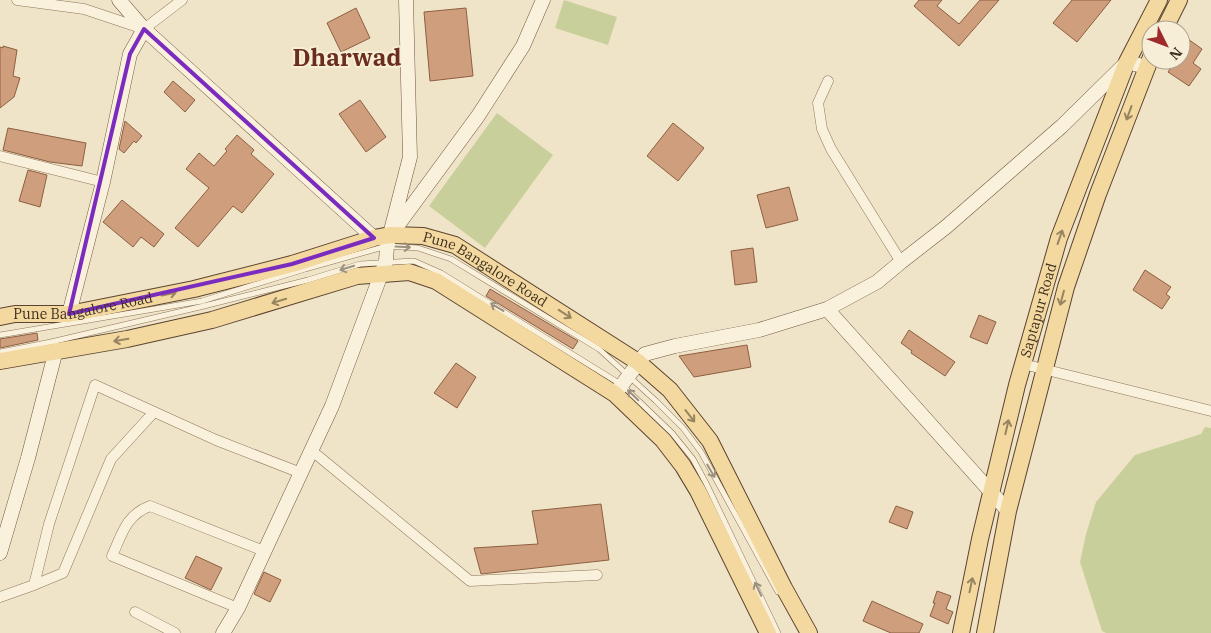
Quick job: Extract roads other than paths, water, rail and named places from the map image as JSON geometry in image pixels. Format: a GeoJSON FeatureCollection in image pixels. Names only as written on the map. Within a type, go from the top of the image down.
{"type":"FeatureCollection","features":[{"type":"Feature","properties":{"kind":"main road","name":"Saptapur Road"},"geometry":{"type":"LineString","coordinates":[[961,633],[1023,364],[1059,238],[1127,62],[1159,0]]}},
{"type":"Feature","properties":{"kind":"main road"},"geometry":{"type":"LineString","coordinates":[[1169,20],[1179,0]]}},
{"type":"Feature","properties":{"kind":"main road","name":"Saptapur Road"},"geometry":{"type":"LineString","coordinates":[[985,633],[1008,511],[1066,287],[1146,70]]}},
{"type":"Feature","properties":{"kind":"main road","name":"Pune Bangalore Road"},"geometry":{"type":"LineString","coordinates":[[5,314],[68,314],[194,289],[384,240],[423,236],[456,246],[638,362],[670,390],[710,441],[784,588],[809,633]]}},
{"type":"Feature","properties":{"kind":"main road"},"geometry":{"type":"LineString","coordinates":[[0,361],[56,350],[127,340],[212,320],[384,268],[409,272],[436,281],[622,384],[683,466],[698,491],[768,633]]}},
{"type":"Feature","properties":{"kind":"street"},"geometry":{"type":"LineString","coordinates":[[17,0],[84,9],[144,29]]}},
{"type":"Feature","properties":{"kind":"street"},"geometry":{"type":"LineString","coordinates":[[119,0],[144,29],[384,240]]}},
{"type":"Feature","properties":{"kind":"street"},"geometry":{"type":"LineString","coordinates":[[68,314],[103,182],[130,54],[144,29],[182,0]]}},
{"type":"Feature","properties":{"kind":"street"},"geometry":{"type":"LineString","coordinates":[[224,633],[238,608],[332,406],[384,268],[384,240],[410,157],[406,0]]}},
{"type":"Feature","properties":{"kind":"street"},"geometry":{"type":"LineString","coordinates":[[384,240],[478,116],[523,46],[543,0]]}},
{"type":"Feature","properties":{"kind":"street"},"geometry":{"type":"LineString","coordinates":[[622,384],[645,354],[675,346],[759,330],[827,309],[877,282],[946,227],[1062,126],[1127,62],[1141,62]]}},
{"type":"Feature","properties":{"kind":"street"},"geometry":{"type":"LineString","coordinates":[[828,81],[818,103],[822,129],[831,149],[900,262]]}},
{"type":"Feature","properties":{"kind":"street"},"geometry":{"type":"LineString","coordinates":[[0,156],[103,182]]}},
{"type":"Feature","properties":{"kind":"street"},"geometry":{"type":"LineString","coordinates":[[827,309],[1008,511]]}},
{"type":"Feature","properties":{"kind":"street"},"geometry":{"type":"LineString","coordinates":[[0,553],[28,458],[56,350]]}},
{"type":"Feature","properties":{"kind":"street"},"geometry":{"type":"LineString","coordinates":[[1023,364],[1211,411]]}},
{"type":"Feature","properties":{"kind":"street"},"geometry":{"type":"LineString","coordinates":[[34,585],[52,515],[95,385],[216,440],[301,473]]}},
{"type":"Feature","properties":{"kind":"street"},"geometry":{"type":"LineString","coordinates":[[0,597],[63,573],[111,459],[154,412]]}},
{"type":"Feature","properties":{"kind":"street"},"geometry":{"type":"LineString","coordinates":[[311,450],[470,581],[597,575]]}},
{"type":"Feature","properties":{"kind":"street"},"geometry":{"type":"LineString","coordinates":[[238,608],[112,556],[127,523],[140,510],[150,506],[264,551]]}},
{"type":"Feature","properties":{"kind":"street"},"geometry":{"type":"LineString","coordinates":[[135,612],[175,633]]}},
{"type":"Feature","properties":{"kind":"lane"},"geometry":{"type":"LineString","coordinates":[[0,335],[202,301],[324,264],[384,240],[418,248],[451,259],[599,349],[622,384],[672,433],[693,460],[742,555],[778,633]]}},
{"type":"Feature","properties":{"kind":"lane"},"geometry":{"type":"LineString","coordinates":[[0,352],[204,306],[308,280],[360,264],[384,268]]}},
{"type":"Feature","properties":{"kind":"lane"},"geometry":{"type":"LineString","coordinates":[[622,384],[683,428],[701,452],[752,549],[782,601]]}},
{"type":"Feature","properties":{"kind":"lane"},"geometry":{"type":"LineString","coordinates":[[791,615],[802,633]]}},
{"type":"Feature","properties":{"kind":"district","name":"Dharwad"},"geometry":{"type":"Point","coordinates":[347,57]}}]}
